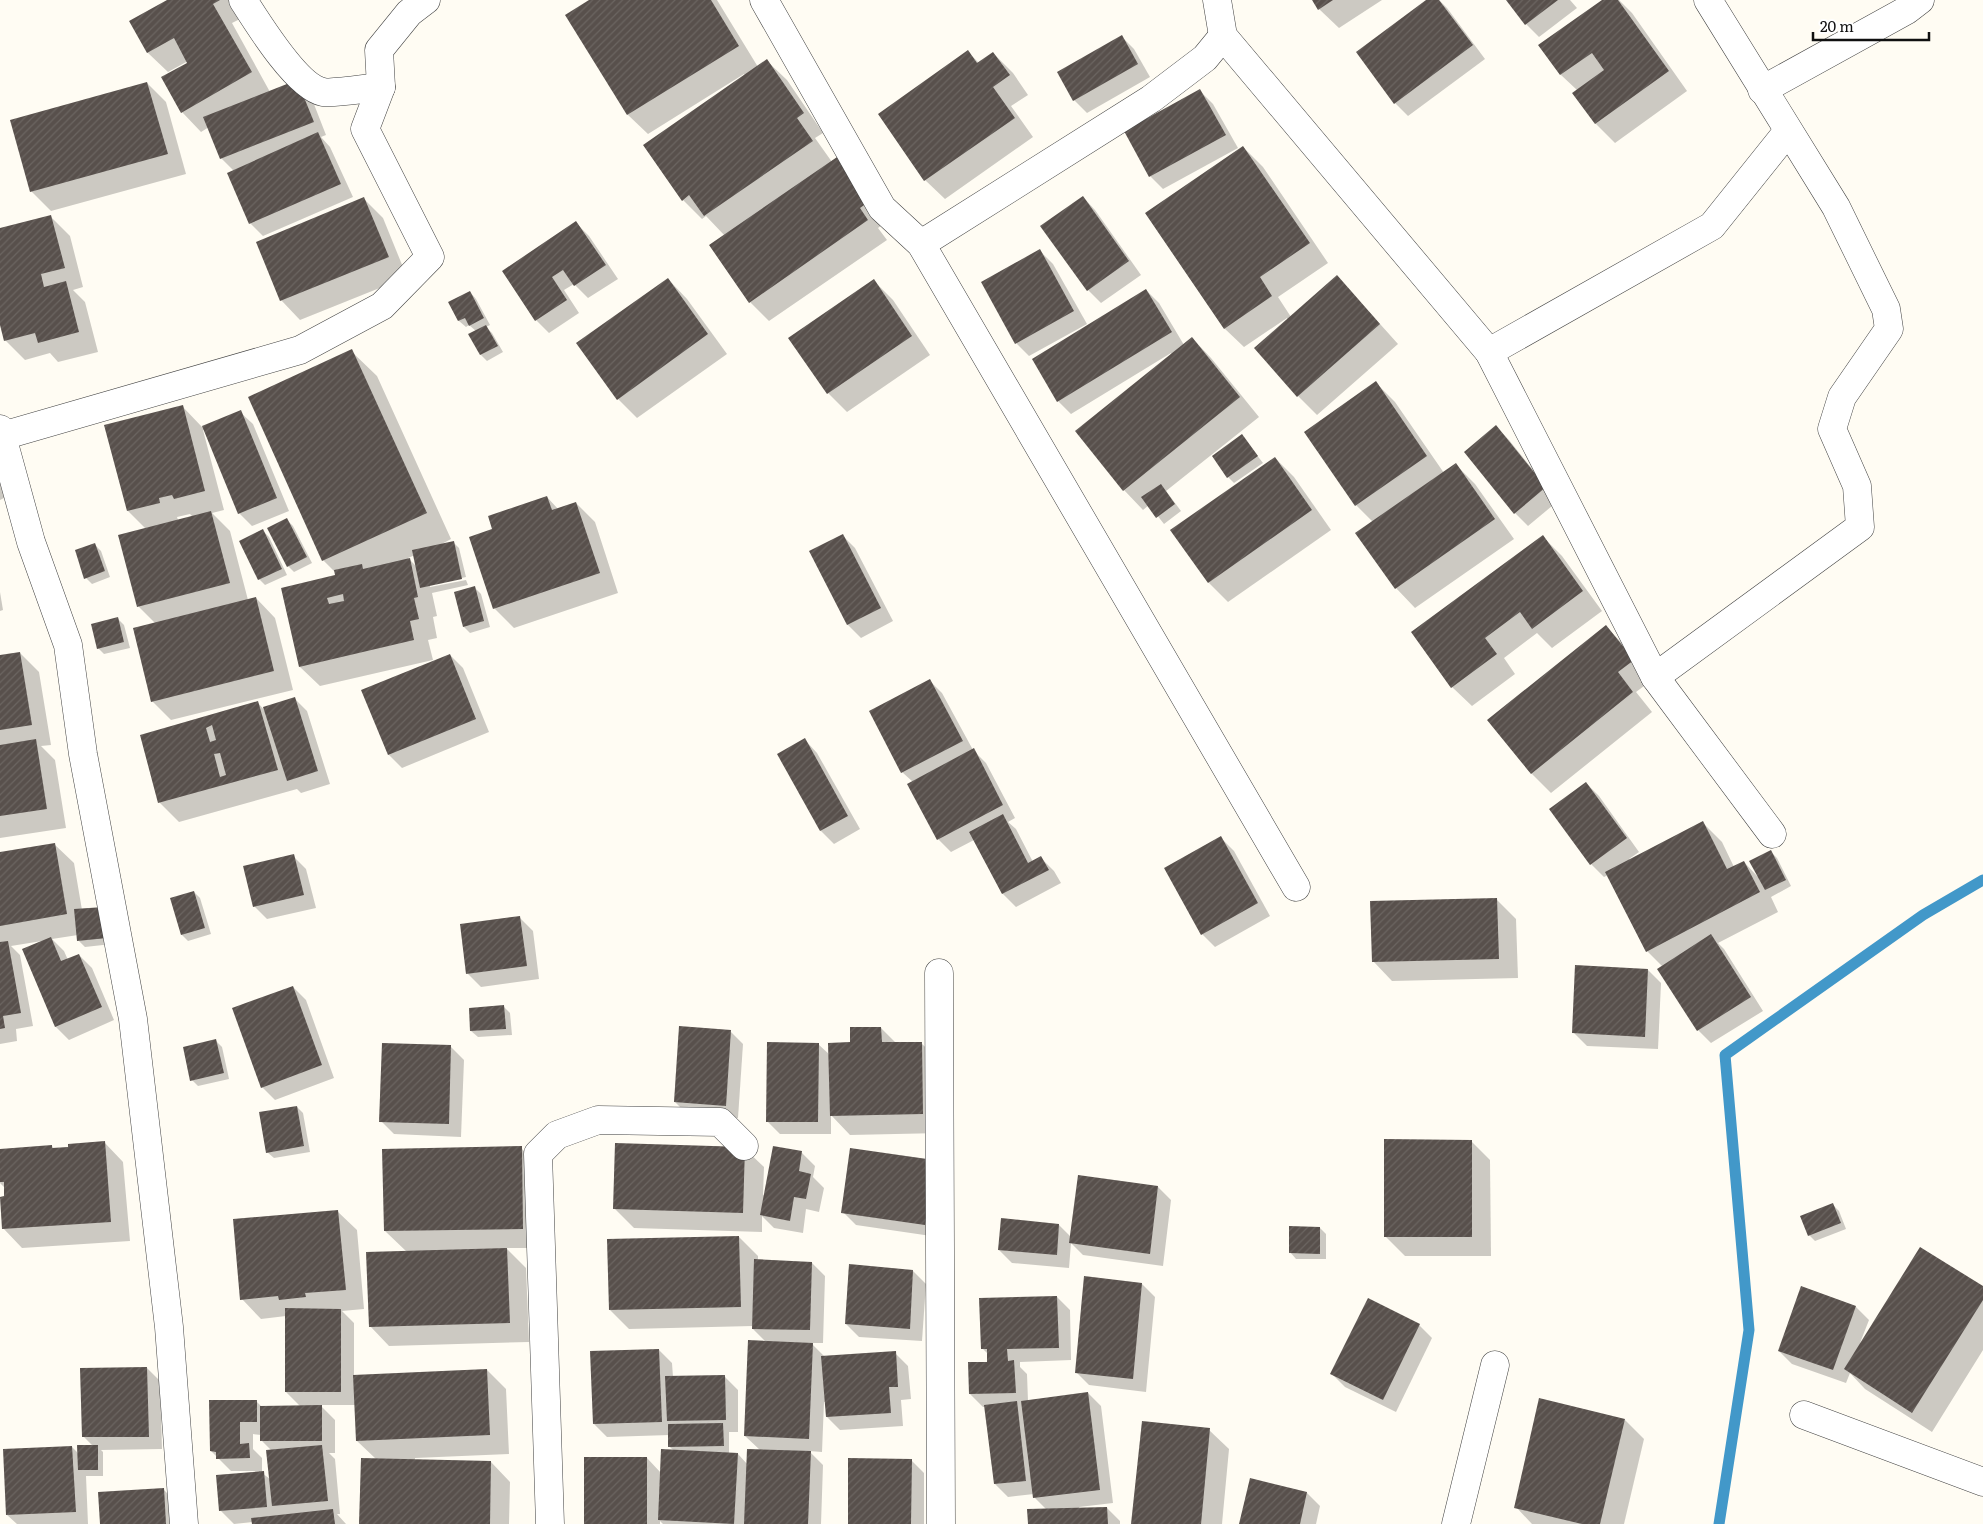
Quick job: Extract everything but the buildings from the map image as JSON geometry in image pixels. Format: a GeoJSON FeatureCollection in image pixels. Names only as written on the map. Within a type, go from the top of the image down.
{"type":"FeatureCollection","features":[{"type":"Feature","properties":{"kind":"street"},"geometry":{"type":"LineString","coordinates":[[243,0],[264,33],[299,77],[323,92],[381,87]]}},
{"type":"Feature","properties":{"kind":"street"},"geometry":{"type":"LineString","coordinates":[[184,1524],[169,1326],[133,1019],[83,754],[68,645],[31,542],[1,432],[300,350],[382,306],[430,256],[365,129],[381,87],[379,50],[409,12],[426,0]]}},
{"type":"Feature","properties":{"kind":"street"},"geometry":{"type":"LineString","coordinates":[[764,0],[882,208],[920,244],[1296,887]]}},
{"type":"Feature","properties":{"kind":"street"},"geometry":{"type":"LineString","coordinates":[[1217,0],[1223,36],[1489,352],[1655,676],[1772,834]]}},
{"type":"Feature","properties":{"kind":"street"},"geometry":{"type":"LineString","coordinates":[[1655,676],[1860,527],[1857,486],[1832,429],[1842,397],[1889,329],[1886,309],[1836,207],[1708,0]]}},
{"type":"Feature","properties":{"kind":"street"},"geometry":{"type":"LineString","coordinates":[[1762,90],[1907,10],[1920,0]]}},
{"type":"Feature","properties":{"kind":"street"},"geometry":{"type":"LineString","coordinates":[[920,244],[1151,99],[1205,58],[1223,36]]}},
{"type":"Feature","properties":{"kind":"street"},"geometry":{"type":"LineString","coordinates":[[1489,352],[1712,226],[1788,130]]}},
{"type":"Feature","properties":{"kind":"street"},"geometry":{"type":"LineString","coordinates":[[939,973],[941,1524]]}},
{"type":"Feature","properties":{"kind":"street"},"geometry":{"type":"LineString","coordinates":[[550,1524],[538,1154],[557,1135],[598,1120],[720,1122],[744,1146]]}},
{"type":"Feature","properties":{"kind":"street"},"geometry":{"type":"LineString","coordinates":[[1456,1524],[1495,1365]]}},
{"type":"Feature","properties":{"kind":"street"},"geometry":{"type":"LineString","coordinates":[[1804,1415],[1983,1482]]}},
{"type":"Feature","properties":{"kind":"waterway"},"geometry":{"type":"LineString","coordinates":[[1719,1524],[1749,1330],[1725,1055],[1923,915],[1983,880]]}}]}
